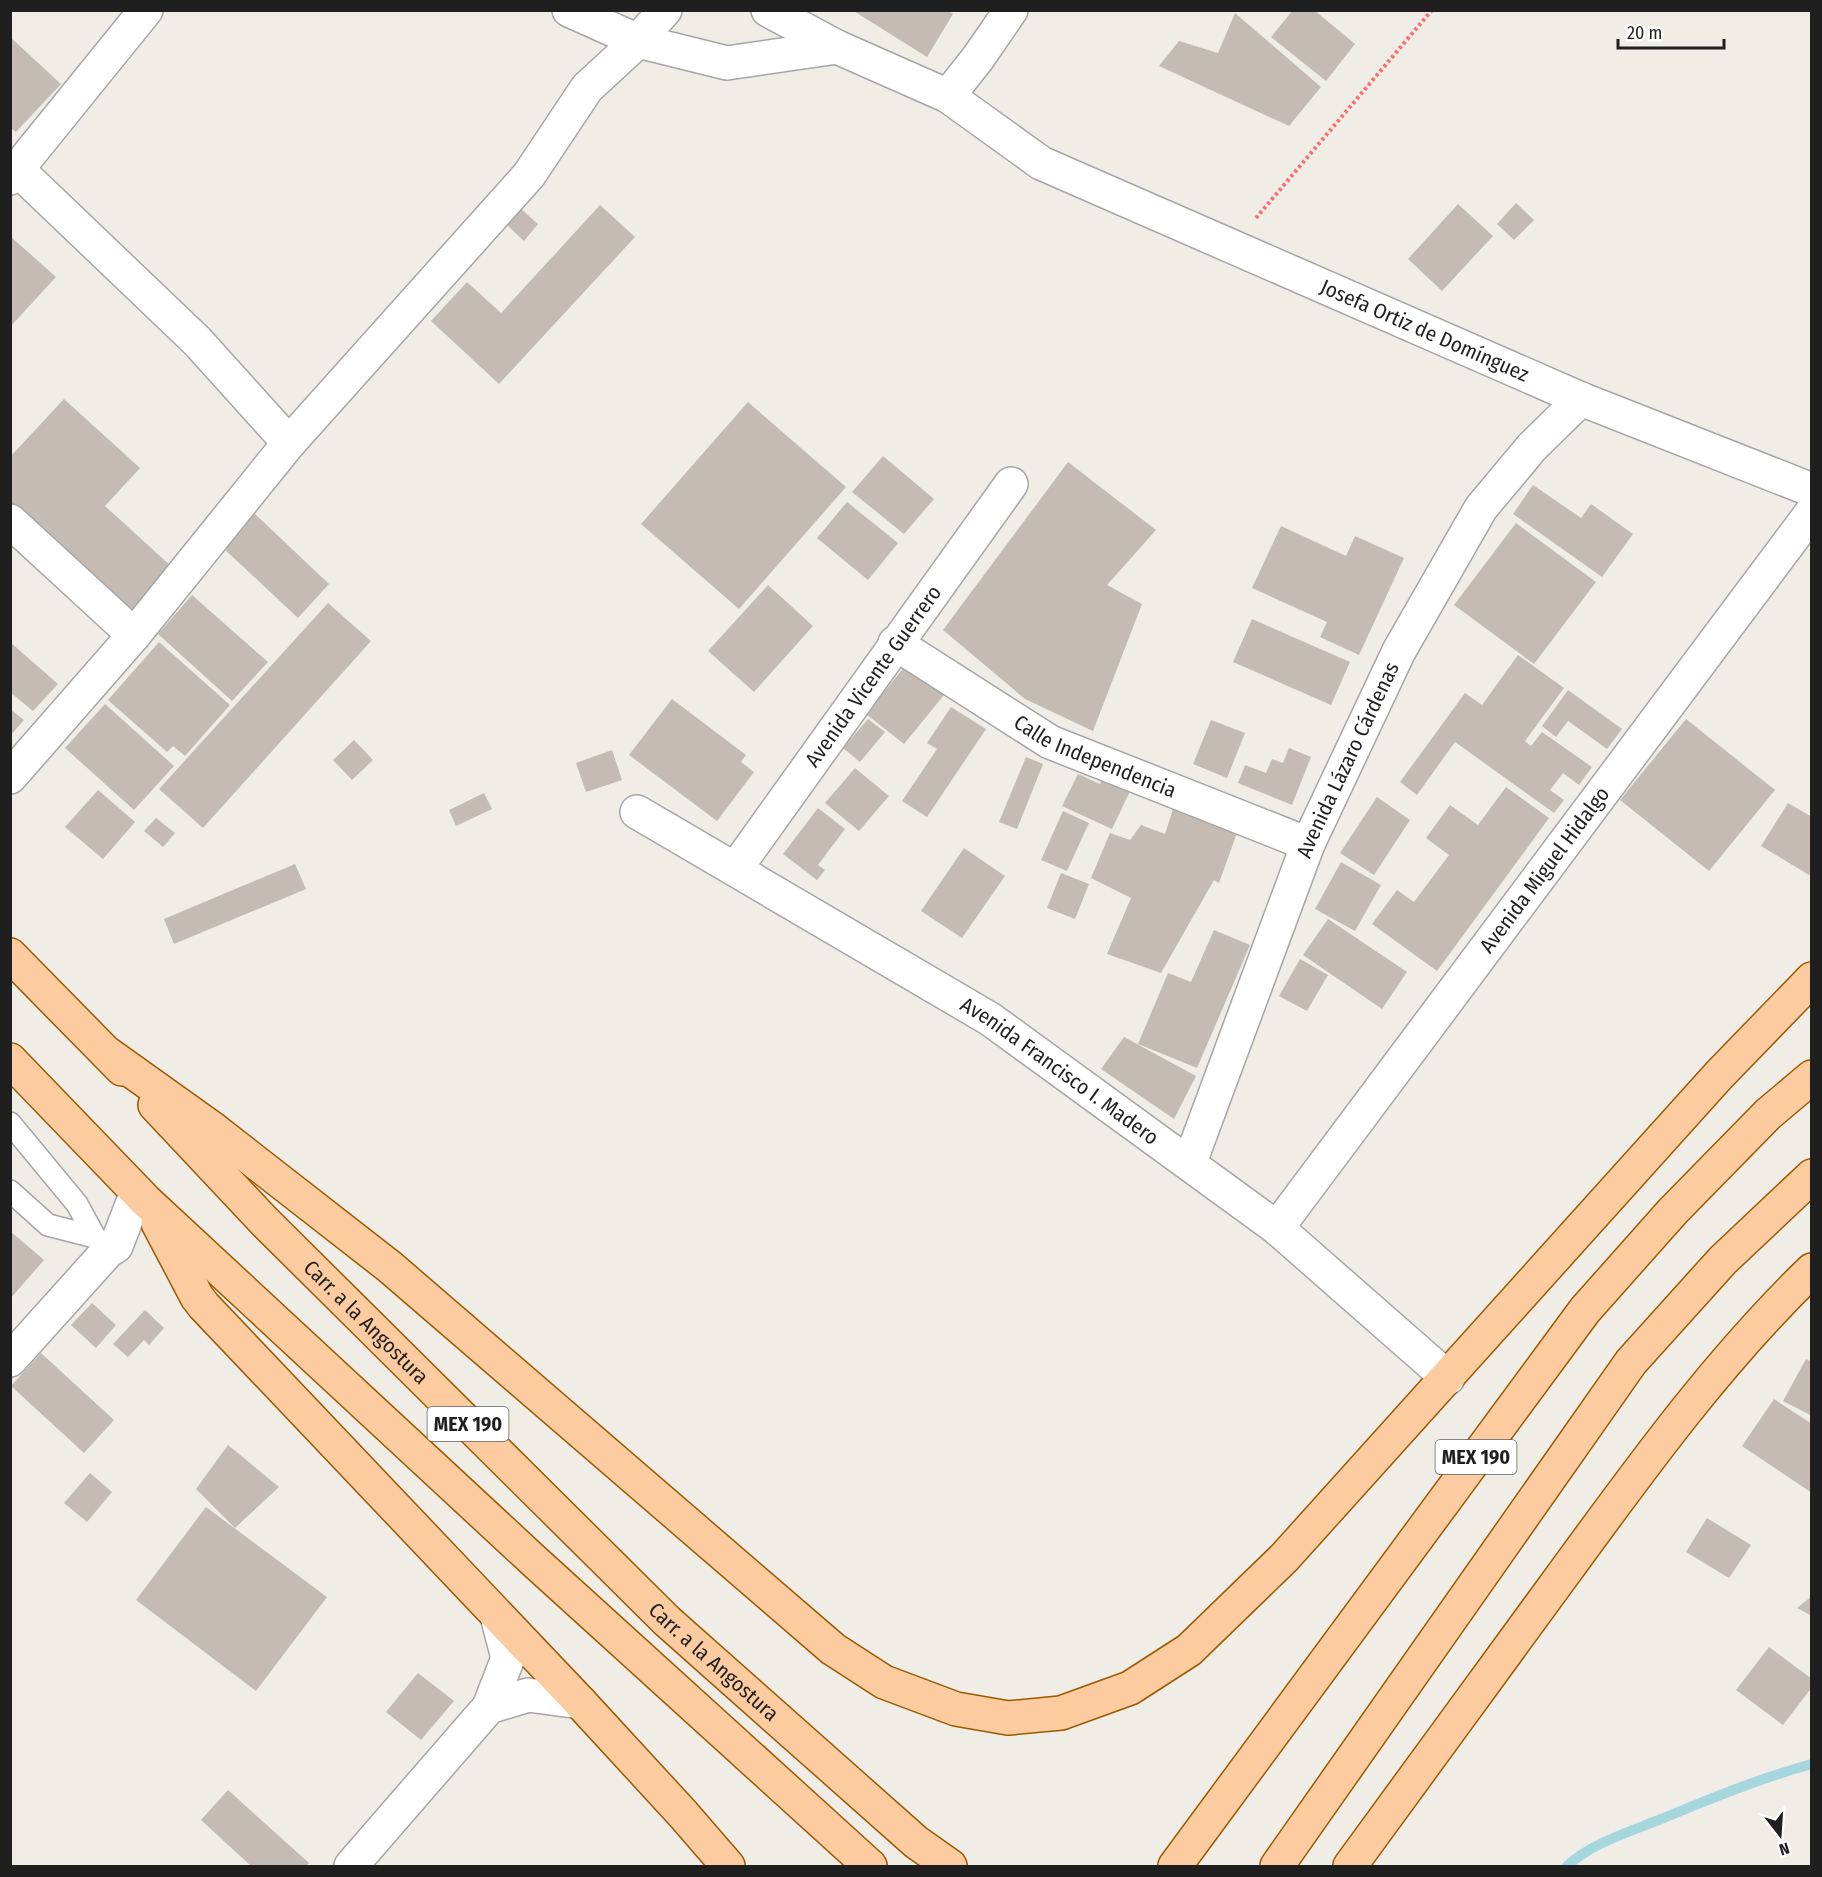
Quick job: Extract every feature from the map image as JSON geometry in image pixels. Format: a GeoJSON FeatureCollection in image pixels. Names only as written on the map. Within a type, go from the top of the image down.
{"type":"FeatureCollection","features":[{"type":"Feature","properties":{"kind":"main road","name":"Carr. a la Angostura"},"geometry":{"type":"LineString","coordinates":[[10,955],[108,1054],[264,1221],[667,1621],[916,1842],[951,1866]]}},
{"type":"Feature","properties":{"kind":"main road"},"geometry":{"type":"LineString","coordinates":[[108,1054],[213,1129],[390,1267],[833,1648],[884,1682],[956,1709],[1008,1718],[1061,1713],[1130,1688],[1189,1650],[1284,1558],[1719,1076],[1812,979]]}},
{"type":"Feature","properties":{"kind":"main road","name":"MEX 190"},"geometry":{"type":"LineString","coordinates":[[10,1060],[141,1196],[533,1560],[870,1866]]}},
{"type":"Feature","properties":{"kind":"main road","name":"MEX 190"},"geometry":{"type":"LineString","coordinates":[[1174,1866],[1585,1310],[1689,1194],[1768,1114],[1812,1077]]}},
{"type":"Feature","properties":{"kind":"main road","name":"MEX 190"},"geometry":{"type":"LineString","coordinates":[[1277,1866],[1631,1362],[1723,1260],[1812,1176]]}},
{"type":"Feature","properties":{"kind":"main road"},"geometry":{"type":"LineString","coordinates":[[141,1196],[197,1298],[580,1702],[728,1866]]}},
{"type":"Feature","properties":{"kind":"main road"},"geometry":{"type":"LineString","coordinates":[[1350,1866],[1635,1477],[1702,1390],[1785,1296],[1812,1270]]}},
{"type":"Feature","properties":{"kind":"street"},"geometry":{"type":"LineString","coordinates":[[146,10],[14,174],[197,340],[289,443]]}},
{"type":"Feature","properties":{"kind":"street"},"geometry":{"type":"LineString","coordinates":[[569,10],[638,41],[727,63],[837,47]]}},
{"type":"Feature","properties":{"kind":"street"},"geometry":{"type":"LineString","coordinates":[[10,777],[134,635],[289,443],[529,175],[587,88],[638,41],[665,10]]}},
{"type":"Feature","properties":{"kind":"street","name":"Josefa Ortiz de Domínguez"},"geometry":{"type":"LineString","coordinates":[[768,10],[837,47],[948,96],[1041,163],[1581,399],[1812,490]]}},
{"type":"Feature","properties":{"kind":"street"},"geometry":{"type":"LineString","coordinates":[[948,96],[1011,10]]}},
{"type":"Feature","properties":{"kind":"street","name":"Avenida Lázaro Cárdenas"},"geometry":{"type":"LineString","coordinates":[[1190,1162],[1308,844],[1399,651],[1481,508],[1532,447],[1581,399]]}},
{"type":"Feature","properties":{"kind":"street","name":"Avenida Vicente Guerrero"},"geometry":{"type":"LineString","coordinates":[[736,868],[1011,484]]}},
{"type":"Feature","properties":{"kind":"street","name":"Avenida Miguel Hidalgo"},"geometry":{"type":"LineString","coordinates":[[1277,1228],[1812,512]]}},
{"type":"Feature","properties":{"kind":"street"},"geometry":{"type":"LineString","coordinates":[[10,521],[134,635]]}},
{"type":"Feature","properties":{"kind":"street","name":"Calle Independencia"},"geometry":{"type":"LineString","coordinates":[[895,643],[1050,742],[1308,844]]}},
{"type":"Feature","properties":{"kind":"street","name":"Avenida Francisco I. Madero"},"geometry":{"type":"LineString","coordinates":[[637,813],[736,868],[990,1019],[1190,1162],[1277,1228],[1448,1378]]}},
{"type":"Feature","properties":{"kind":"street"},"geometry":{"type":"LineString","coordinates":[[10,1360],[102,1244],[116,1246],[141,1196]]}},
{"type":"Feature","properties":{"kind":"street"},"geometry":{"type":"LineString","coordinates":[[351,1866],[489,1707],[508,1658],[497,1616]]}},
{"type":"Feature","properties":{"kind":"street"},"geometry":{"type":"LineString","coordinates":[[489,1707],[528,1695],[580,1702]]}},
{"type":"Feature","properties":{"kind":"lane"},"geometry":{"type":"LineString","coordinates":[[10,1123],[77,1204],[102,1244]]}},
{"type":"Feature","properties":{"kind":"lane"},"geometry":{"type":"LineString","coordinates":[[10,1191],[48,1225],[102,1244]]}},
{"type":"Feature","properties":{"kind":"path"},"geometry":{"type":"LineString","coordinates":[[1232,246],[1432,10]]}},
{"type":"Feature","properties":{"kind":"building"},"geometry":{"type":"Polygon","coordinates":[[[852,10],[948,10],[953,14],[927,57],[852,10]]]}},
{"type":"Feature","properties":{"kind":"building"},"geometry":{"type":"Polygon","coordinates":[[[1293,10],[1314,10],[1355,44],[1326,81],[1271,37],[1293,10]]]}},
{"type":"Feature","properties":{"kind":"building"},"geometry":{"type":"Polygon","coordinates":[[[1235,13],[1321,87],[1289,126],[1159,66],[1179,41],[1218,53],[1235,13]]]}},
{"type":"Feature","properties":{"kind":"building"},"geometry":{"type":"Polygon","coordinates":[[[10,37],[61,84],[16,132],[10,127],[10,37]]]}},
{"type":"Feature","properties":{"kind":"building"},"geometry":{"type":"Polygon","coordinates":[[[1516,203],[1534,220],[1514,240],[1497,224],[1516,203]]]}},
{"type":"Feature","properties":{"kind":"building"},"geometry":{"type":"Polygon","coordinates":[[[1458,204],[1493,236],[1442,291],[1408,259],[1458,204]]]}},
{"type":"Feature","properties":{"kind":"building"},"geometry":{"type":"Polygon","coordinates":[[[600,205],[635,237],[499,384],[431,321],[467,282],[501,313],[600,205]]]}},
{"type":"Feature","properties":{"kind":"building"},"geometry":{"type":"Polygon","coordinates":[[[520,208],[538,224],[524,241],[506,224],[520,208]]]}},
{"type":"Feature","properties":{"kind":"building"},"geometry":{"type":"Polygon","coordinates":[[[10,236],[56,277],[10,327],[10,236]]]}},
{"type":"Feature","properties":{"kind":"building"},"geometry":{"type":"Polygon","coordinates":[[[64,399],[140,468],[105,506],[172,567],[132,610],[10,502],[10,457],[64,399]]]}},
{"type":"Feature","properties":{"kind":"building"},"geometry":{"type":"Polygon","coordinates":[[[748,402],[846,487],[739,609],[641,524],[748,402]]]}},
{"type":"Feature","properties":{"kind":"building"},"geometry":{"type":"Polygon","coordinates":[[[883,456],[934,499],[904,534],[852,492],[883,456]]]}},
{"type":"Feature","properties":{"kind":"building"},"geometry":{"type":"Polygon","coordinates":[[[1068,462],[1156,530],[1107,585],[1142,604],[1093,731],[1025,699],[943,630],[1068,462]]]}},
{"type":"Feature","properties":{"kind":"building"},"geometry":{"type":"Polygon","coordinates":[[[1533,485],[1581,518],[1591,504],[1633,534],[1602,577],[1513,514],[1533,485]]]}},
{"type":"Feature","properties":{"kind":"building"},"geometry":{"type":"Polygon","coordinates":[[[847,502],[898,543],[868,580],[817,538],[847,502]]]}},
{"type":"Feature","properties":{"kind":"building"},"geometry":{"type":"Polygon","coordinates":[[[253,512],[329,584],[298,618],[221,546],[253,512]]]}},
{"type":"Feature","properties":{"kind":"building"},"geometry":{"type":"Polygon","coordinates":[[[1516,523],[1596,582],[1534,664],[1454,605],[1516,523]]]}},
{"type":"Feature","properties":{"kind":"building"},"geometry":{"type":"Polygon","coordinates":[[[1281,526],[1346,556],[1355,536],[1404,558],[1359,655],[1320,637],[1327,622],[1252,588],[1281,526]]]}},
{"type":"Feature","properties":{"kind":"building"},"geometry":{"type":"Polygon","coordinates":[[[768,585],[813,626],[754,692],[708,651],[768,585]]]}},
{"type":"Feature","properties":{"kind":"building"},"geometry":{"type":"Polygon","coordinates":[[[192,595],[268,662],[232,701],[158,634],[192,595]]]}},
{"type":"Feature","properties":{"kind":"building"},"geometry":{"type":"Polygon","coordinates":[[[328,603],[371,641],[203,828],[159,789],[328,603]]]}},
{"type":"Feature","properties":{"kind":"building"},"geometry":{"type":"Polygon","coordinates":[[[1252,619],[1350,662],[1331,705],[1233,662],[1252,619]]]}},
{"type":"Feature","properties":{"kind":"building"},"geometry":{"type":"Polygon","coordinates":[[[10,642],[58,684],[33,711],[10,692],[10,642]]]}},
{"type":"Feature","properties":{"kind":"building"},"geometry":{"type":"Polygon","coordinates":[[[159,642],[230,705],[185,756],[173,746],[167,752],[108,700],[159,642]]]}},
{"type":"Feature","properties":{"kind":"building"},"geometry":{"type":"Polygon","coordinates":[[[1518,655],[1564,688],[1525,741],[1531,746],[1542,732],[1592,767],[1579,785],[1563,773],[1550,790],[1564,800],[1554,813],[1455,742],[1417,795],[1400,782],[1465,693],[1482,705],[1518,655]]]}},
{"type":"Feature","properties":{"kind":"building"},"geometry":{"type":"Polygon","coordinates":[[[906,665],[944,695],[904,744],[866,714],[906,665]]]}},
{"type":"Feature","properties":{"kind":"building"},"geometry":{"type":"Polygon","coordinates":[[[1568,690],[1622,729],[1607,749],[1568,721],[1556,737],[1542,726],[1568,690]]]}},
{"type":"Feature","properties":{"kind":"building"},"geometry":{"type":"Polygon","coordinates":[[[672,699],[746,755],[741,762],[754,772],[717,821],[629,755],[672,699]]]}},
{"type":"Feature","properties":{"kind":"building"},"geometry":{"type":"Polygon","coordinates":[[[105,704],[174,766],[134,810],[65,748],[105,704]]]}},
{"type":"Feature","properties":{"kind":"building"},"geometry":{"type":"Polygon","coordinates":[[[951,707],[986,729],[927,817],[902,801],[937,749],[927,743],[951,707]]]}},
{"type":"Feature","properties":{"kind":"building"},"geometry":{"type":"Polygon","coordinates":[[[10,709],[24,720],[10,736],[10,709]]]}},
{"type":"Feature","properties":{"kind":"building"},"geometry":{"type":"Polygon","coordinates":[[[868,719],[885,732],[860,762],[843,748],[868,719]]]}},
{"type":"Feature","properties":{"kind":"building"},"geometry":{"type":"Polygon","coordinates":[[[1686,719],[1775,790],[1709,871],[1620,800],[1686,719]]]}},
{"type":"Feature","properties":{"kind":"building"},"geometry":{"type":"Polygon","coordinates":[[[1211,720],[1245,733],[1227,778],[1193,764],[1211,720]]]}},
{"type":"Feature","properties":{"kind":"building"},"geometry":{"type":"Polygon","coordinates":[[[354,740],[373,760],[352,780],[333,760],[354,740]]]}},
{"type":"Feature","properties":{"kind":"building"},"geometry":{"type":"Polygon","coordinates":[[[1289,748],[1311,757],[1292,805],[1238,783],[1245,765],[1266,773],[1272,759],[1283,763],[1289,748]]]}},
{"type":"Feature","properties":{"kind":"building"},"geometry":{"type":"Polygon","coordinates":[[[612,750],[622,780],[586,792],[576,763],[612,750]]]}},
{"type":"Feature","properties":{"kind":"building"},"geometry":{"type":"Polygon","coordinates":[[[1026,757],[1043,764],[1017,829],[999,822],[1026,757]]]}},
{"type":"Feature","properties":{"kind":"building"},"geometry":{"type":"Polygon","coordinates":[[[855,768],[889,796],[859,831],[825,803],[855,768]]]}},
{"type":"Feature","properties":{"kind":"building"},"geometry":{"type":"Polygon","coordinates":[[[1078,774],[1100,784],[1104,774],[1132,787],[1112,829],[1062,806],[1078,774]]]}},
{"type":"Feature","properties":{"kind":"building"},"geometry":{"type":"Polygon","coordinates":[[[1506,787],[1549,818],[1437,971],[1372,924],[1397,890],[1414,902],[1449,855],[1426,838],[1450,805],[1478,825],[1506,787]]]}},
{"type":"Feature","properties":{"kind":"building"},"geometry":{"type":"Polygon","coordinates":[[[98,790],[135,822],[103,859],[65,827],[98,790]]]}},
{"type":"Feature","properties":{"kind":"building"},"geometry":{"type":"Polygon","coordinates":[[[484,793],[492,809],[456,826],[449,810],[484,793]]]}},
{"type":"Feature","properties":{"kind":"building"},"geometry":{"type":"Polygon","coordinates":[[[1377,797],[1410,820],[1374,875],[1340,853],[1377,797]]]}},
{"type":"Feature","properties":{"kind":"building"},"geometry":{"type":"Polygon","coordinates":[[[1788,803],[1812,817],[1812,871],[1809,875],[1761,846],[1788,803]]]}},
{"type":"Feature","properties":{"kind":"building"},"geometry":{"type":"Polygon","coordinates":[[[1174,806],[1238,830],[1219,883],[1214,880],[1161,973],[1107,954],[1131,898],[1091,878],[1110,833],[1130,840],[1141,825],[1165,834],[1174,806]]]}},
{"type":"Feature","properties":{"kind":"building"},"geometry":{"type":"Polygon","coordinates":[[[818,808],[845,829],[818,865],[825,870],[817,880],[783,854],[818,808]]]}},
{"type":"Feature","properties":{"kind":"building"},"geometry":{"type":"Polygon","coordinates":[[[1063,811],[1089,823],[1067,871],[1041,860],[1063,811]]]}},
{"type":"Feature","properties":{"kind":"building"},"geometry":{"type":"Polygon","coordinates":[[[156,818],[175,833],[163,847],[144,831],[156,818]]]}},
{"type":"Feature","properties":{"kind":"building"},"geometry":{"type":"Polygon","coordinates":[[[964,848],[1005,876],[962,938],[921,911],[964,848]]]}},
{"type":"Feature","properties":{"kind":"building"},"geometry":{"type":"Polygon","coordinates":[[[1341,862],[1381,885],[1355,931],[1315,909],[1341,862]]]}},
{"type":"Feature","properties":{"kind":"building"},"geometry":{"type":"Polygon","coordinates":[[[295,864],[306,889],[174,944],[164,919],[295,864]]]}},
{"type":"Feature","properties":{"kind":"building"},"geometry":{"type":"Polygon","coordinates":[[[1061,873],[1089,884],[1075,919],[1047,908],[1061,873]]]}},
{"type":"Feature","properties":{"kind":"building"},"geometry":{"type":"Polygon","coordinates":[[[1328,919],[1407,972],[1382,1009],[1303,955],[1328,919]]]}},
{"type":"Feature","properties":{"kind":"building"},"geometry":{"type":"Polygon","coordinates":[[[1214,930],[1250,945],[1197,1068],[1138,1044],[1168,973],[1191,982],[1214,930]]]}},
{"type":"Feature","properties":{"kind":"building"},"geometry":{"type":"Polygon","coordinates":[[[1300,959],[1328,975],[1307,1011],[1279,996],[1300,959]]]}},
{"type":"Feature","properties":{"kind":"building"},"geometry":{"type":"Polygon","coordinates":[[[1124,1037],[1196,1076],[1174,1119],[1101,1069],[1124,1037]]]}},
{"type":"Feature","properties":{"kind":"building"},"geometry":{"type":"Polygon","coordinates":[[[10,1231],[44,1260],[10,1299],[10,1231]]]}},
{"type":"Feature","properties":{"kind":"building"},"geometry":{"type":"Polygon","coordinates":[[[92,1303],[116,1325],[96,1348],[71,1325],[92,1303]]]}},
{"type":"Feature","properties":{"kind":"building"},"geometry":{"type":"Polygon","coordinates":[[[145,1310],[164,1328],[149,1345],[144,1340],[128,1357],[113,1344],[145,1310]]]}},
{"type":"Feature","properties":{"kind":"building"},"geometry":{"type":"Polygon","coordinates":[[[41,1353],[114,1420],[84,1453],[11,1386],[41,1353]]]}},
{"type":"Feature","properties":{"kind":"building"},"geometry":{"type":"Polygon","coordinates":[[[1806,1359],[1812,1362],[1812,1416],[1783,1401],[1806,1359]]]}},
{"type":"Feature","properties":{"kind":"building"},"geometry":{"type":"Polygon","coordinates":[[[1774,1399],[1812,1424],[1812,1493],[1742,1446],[1774,1399]]]}},
{"type":"Feature","properties":{"kind":"building"},"geometry":{"type":"Polygon","coordinates":[[[228,1445],[279,1487],[235,1528],[196,1489],[228,1445]]]}},
{"type":"Feature","properties":{"kind":"building"},"geometry":{"type":"Polygon","coordinates":[[[90,1473],[112,1492],[87,1522],[64,1503],[90,1473]]]}},
{"type":"Feature","properties":{"kind":"building"},"geometry":{"type":"Polygon","coordinates":[[[206,1507],[327,1597],[256,1691],[136,1600],[206,1507]]]}},
{"type":"Feature","properties":{"kind":"building"},"geometry":{"type":"Polygon","coordinates":[[[1707,1518],[1751,1545],[1729,1578],[1686,1552],[1707,1518]]]}},
{"type":"Feature","properties":{"kind":"building"},"geometry":{"type":"Polygon","coordinates":[[[1812,1596],[1812,1616],[1797,1608],[1812,1596]]]}},
{"type":"Feature","properties":{"kind":"building"},"geometry":{"type":"Polygon","coordinates":[[[1769,1647],[1812,1679],[1812,1687],[1783,1725],[1736,1690],[1769,1647]]]}},
{"type":"Feature","properties":{"kind":"building"},"geometry":{"type":"Polygon","coordinates":[[[418,1673],[454,1701],[421,1740],[386,1712],[418,1673]]]}},
{"type":"Feature","properties":{"kind":"building"},"geometry":{"type":"Polygon","coordinates":[[[228,1790],[309,1863],[306,1866],[251,1866],[201,1820],[228,1790]]]}},
{"type":"Feature","properties":{"kind":"waterway"},"geometry":{"type":"LineString","coordinates":[[1567,1866],[1599,1844],[1735,1789],[1812,1764]]}}]}
